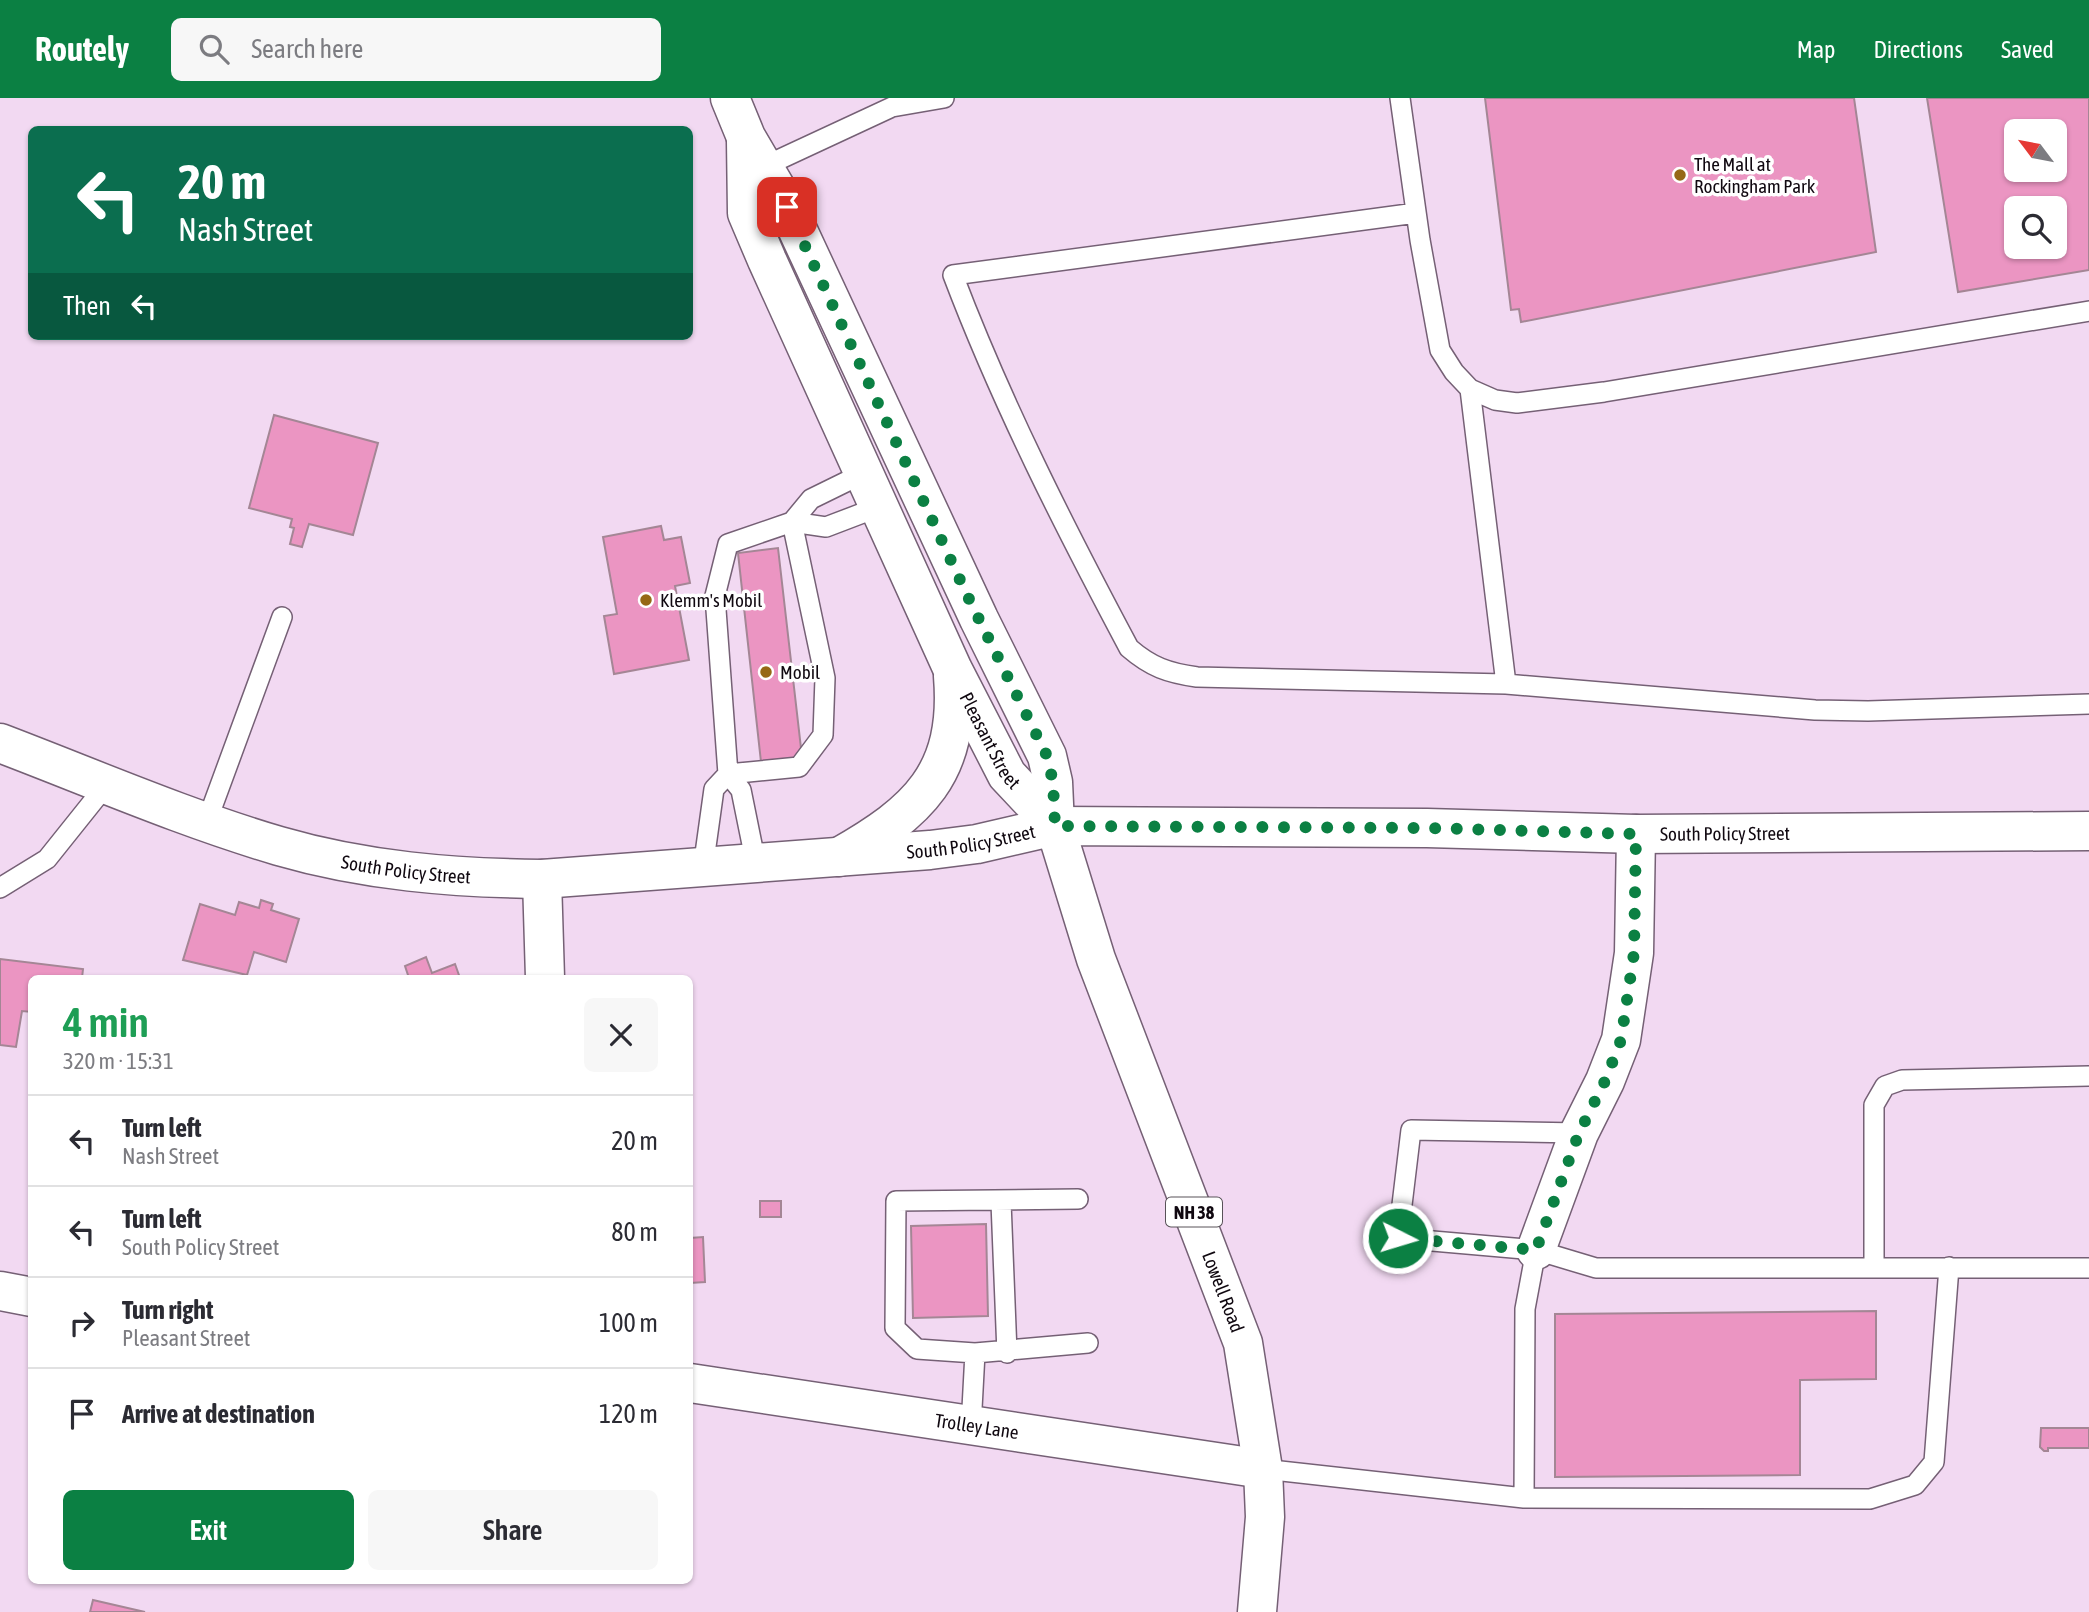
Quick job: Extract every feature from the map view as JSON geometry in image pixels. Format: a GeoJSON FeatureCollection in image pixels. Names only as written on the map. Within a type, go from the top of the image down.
{"type":"FeatureCollection","features":[{"type":"Feature","properties":{"kind":"street","name":"Pleasant Street"},"geometry":{"type":"LineString","coordinates":[[730,98],[754,152],[787,207],[967,595],[1047,756],[1053,782],[1055,826]]}},
{"type":"Feature","properties":{"kind":"street","name":"Pleasant Street"},"geometry":{"type":"LineString","coordinates":[[754,152],[747,214],[953,670],[1007,775],[1055,826]]}},
{"type":"Feature","properties":{"kind":"street"},"geometry":{"type":"LineString","coordinates":[[839,857],[884,831],[910,810],[933,783],[949,745],[956,706],[953,670]]}},
{"type":"Feature","properties":{"kind":"street","name":"South Policy Street"},"geometry":{"type":"LineString","coordinates":[[0,743],[278,845],[370,866],[479,878],[542,879],[839,857],[977,844],[1055,826],[1427,828],[1636,834],[2089,831]]}},
{"type":"Feature","properties":{"kind":"street","name":"Lowell Road"},"geometry":{"type":"LineString","coordinates":[[1055,826],[1097,959],[1243,1343],[1263,1469],[1265,1517],[1257,1612]]}},
{"type":"Feature","properties":{"kind":"street"},"geometry":{"type":"LineString","coordinates":[[1536,1250],[1579,1133],[1605,1081],[1621,1040],[1630,996],[1636,834]]}},
{"type":"Feature","properties":{"kind":"street"},"geometry":{"type":"LineString","coordinates":[[542,879],[545,975]]}},
{"type":"Feature","properties":{"kind":"street"},"geometry":{"type":"LineString","coordinates":[[0,1291],[28,1296]]}},
{"type":"Feature","properties":{"kind":"street","name":"Trolley Lane"},"geometry":{"type":"LineString","coordinates":[[693,1383],[1263,1469]]}},
{"type":"Feature","properties":{"kind":"lane"},"geometry":{"type":"LineString","coordinates":[[754,152],[892,107],[944,98]]}},
{"type":"Feature","properties":{"kind":"lane"},"geometry":{"type":"LineString","coordinates":[[1400,98],[1416,214],[1440,350],[1454,372],[1470,388],[1494,400],[1517,403],[1567,397],[2089,311]]}},
{"type":"Feature","properties":{"kind":"lane"},"geometry":{"type":"LineString","coordinates":[[1416,214],[953,275],[995,380],[1047,489],[1129,648],[1149,665],[1170,674],[1197,677],[1506,684],[1815,710],[1868,711],[2089,704]]}},
{"type":"Feature","properties":{"kind":"lane"},"geometry":{"type":"LineString","coordinates":[[1470,388],[1506,684]]}},
{"type":"Feature","properties":{"kind":"lane"},"geometry":{"type":"LineString","coordinates":[[792,522],[811,499],[873,490]]}},
{"type":"Feature","properties":{"kind":"lane"},"geometry":{"type":"LineString","coordinates":[[756,864],[741,790],[728,774],[715,596],[728,544],[792,522],[825,527],[873,490]]}},
{"type":"Feature","properties":{"kind":"lane"},"geometry":{"type":"LineString","coordinates":[[703,868],[715,789],[728,774],[799,766],[823,735],[825,678],[792,522]]}},
{"type":"Feature","properties":{"kind":"lane"},"geometry":{"type":"LineString","coordinates":[[207,821],[282,617]]}},
{"type":"Feature","properties":{"kind":"lane"},"geometry":{"type":"LineString","coordinates":[[0,888],[47,859],[107,784]]}},
{"type":"Feature","properties":{"kind":"lane"},"geometry":{"type":"LineString","coordinates":[[1874,1267],[1874,1105],[1885,1086],[1902,1080],[2089,1076]]}},
{"type":"Feature","properties":{"kind":"lane"},"geometry":{"type":"LineString","coordinates":[[1579,1133],[1411,1130],[1398,1238],[1536,1250],[1596,1268],[2089,1268]]}},
{"type":"Feature","properties":{"kind":"lane"},"geometry":{"type":"LineString","coordinates":[[1078,1199],[1001,1202],[895,1201],[895,1328],[917,1349],[1007,1353],[1088,1343]]}},
{"type":"Feature","properties":{"kind":"lane"},"geometry":{"type":"LineString","coordinates":[[1001,1202],[1007,1353]]}},
{"type":"Feature","properties":{"kind":"lane"},"geometry":{"type":"LineString","coordinates":[[1524,1498],[1525,1309],[1536,1250]]}},
{"type":"Feature","properties":{"kind":"lane"},"geometry":{"type":"LineString","coordinates":[[1263,1469],[1524,1498],[1870,1499],[1915,1485],[1934,1462],[1949,1267]]}},
{"type":"Feature","properties":{"kind":"lane"},"geometry":{"type":"LineString","coordinates":[[971,1427],[975,1353]]}},
{"type":"Feature","properties":{"kind":"building","name":"The Mall at Rockingham Park"},"geometry":{"type":"Polygon","coordinates":[[[1485,98],[1854,98],[1876,252],[1521,322],[1519,309],[1511,310],[1485,98]]]}},
{"type":"Feature","properties":{"kind":"building"},"geometry":{"type":"Polygon","coordinates":[[[1927,98],[2089,98],[2089,270],[1958,292],[1927,98]]]}},
{"type":"Feature","properties":{"kind":"building"},"geometry":{"type":"Polygon","coordinates":[[[274,415],[378,443],[353,535],[309,524],[302,547],[290,544],[294,528],[290,527],[292,519],[249,508],[274,415]]]}},
{"type":"Feature","properties":{"kind":"building","name":"Klemm's Mobil"},"geometry":{"type":"Polygon","coordinates":[[[661,526],[664,540],[681,537],[690,583],[675,586],[689,660],[614,674],[604,616],[617,614],[603,537],[661,526]]]}},
{"type":"Feature","properties":{"kind":"building"},"geometry":{"type":"Polygon","coordinates":[[[778,548],[802,757],[761,762],[738,553],[778,548]]]}},
{"type":"Feature","properties":{"kind":"building"},"geometry":{"type":"Polygon","coordinates":[[[261,900],[273,904],[271,910],[299,919],[286,962],[254,952],[247,975],[183,960],[200,904],[235,915],[239,902],[259,908],[261,900]]]}},
{"type":"Feature","properties":{"kind":"building"},"geometry":{"type":"Polygon","coordinates":[[[426,957],[432,973],[455,964],[459,975],[408,975],[405,966],[426,957]]]}},
{"type":"Feature","properties":{"kind":"building"},"geometry":{"type":"Polygon","coordinates":[[[0,959],[83,969],[82,975],[28,975],[28,1012],[22,1011],[16,1047],[0,1045],[0,959]]]}},
{"type":"Feature","properties":{"kind":"building"},"geometry":{"type":"Polygon","coordinates":[[[760,1201],[781,1201],[781,1217],[760,1217],[760,1201]]]}},
{"type":"Feature","properties":{"kind":"building"},"geometry":{"type":"Polygon","coordinates":[[[986,1224],[988,1316],[913,1318],[911,1226],[986,1224]]]}},
{"type":"Feature","properties":{"kind":"building"},"geometry":{"type":"Polygon","coordinates":[[[703,1237],[705,1282],[693,1283],[693,1238],[703,1237]]]}},
{"type":"Feature","properties":{"kind":"building"},"geometry":{"type":"Polygon","coordinates":[[[1876,1311],[1876,1379],[1800,1380],[1800,1475],[1555,1477],[1555,1314],[1876,1311]]]}},
{"type":"Feature","properties":{"kind":"building"},"geometry":{"type":"Polygon","coordinates":[[[2041,1428],[2089,1428],[2089,1448],[2048,1448],[2048,1451],[2044,1451],[2040,1447],[2041,1428]]]}},
{"type":"Feature","properties":{"kind":"building"},"geometry":{"type":"Polygon","coordinates":[[[93,1600],[145,1612],[90,1612],[93,1600]]]}},
{"type":"Feature","properties":{"kind":"place","name":"The Mall at Rockingham Park"},"geometry":{"type":"Point","coordinates":[1680,175]}},
{"type":"Feature","properties":{"kind":"place","name":"Klemm's Mobil"},"geometry":{"type":"Point","coordinates":[646,600]}},
{"type":"Feature","properties":{"kind":"place","name":"Mobil"},"geometry":{"type":"Point","coordinates":[766,672]}},
{"type":"Feature","properties":{"kind":"route"},"geometry":{"type":"LineString","coordinates":[[787,207],[828,301],[967,595],[1047,756],[1053,782],[1055,826],[1427,828],[1636,834],[1634,953],[1630,996],[1621,1040],[1605,1081],[1579,1133],[1536,1250],[1398,1238]]}}]}
